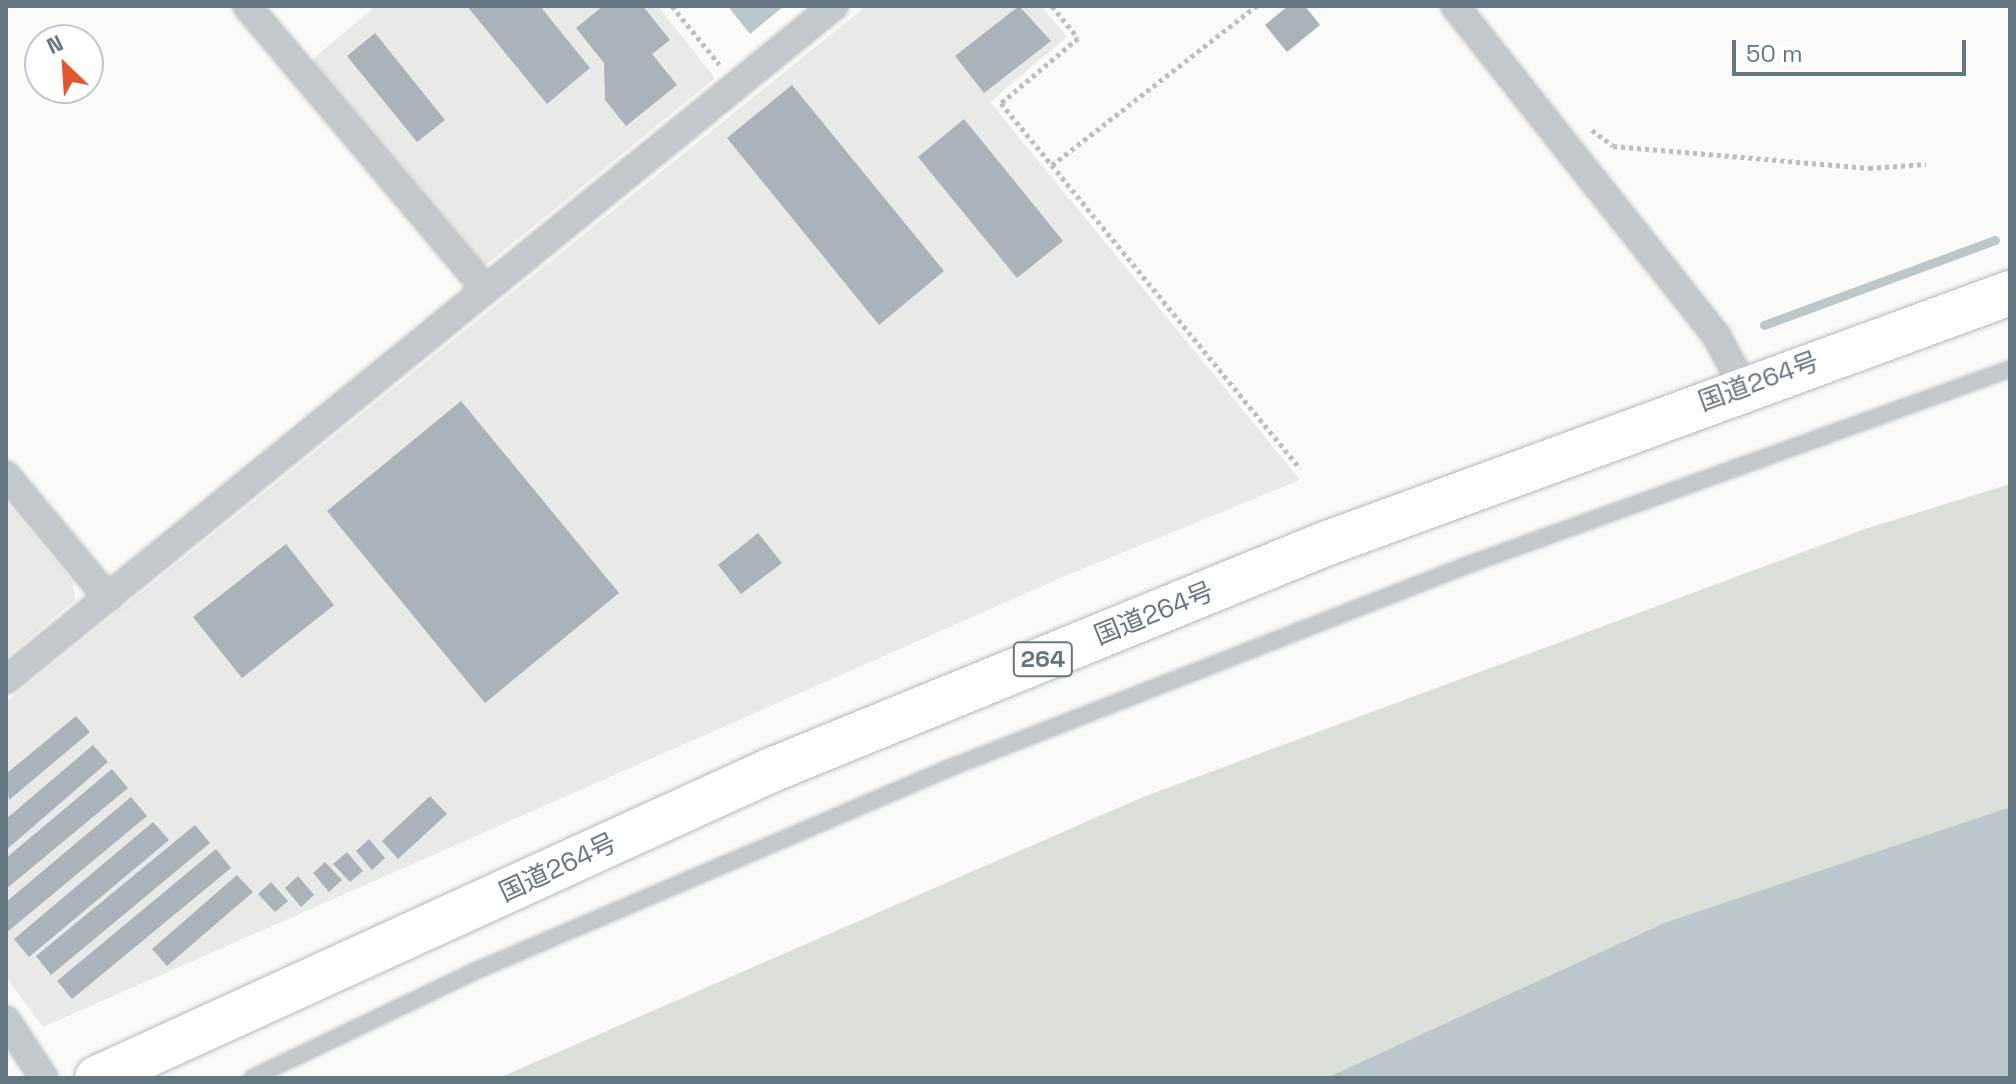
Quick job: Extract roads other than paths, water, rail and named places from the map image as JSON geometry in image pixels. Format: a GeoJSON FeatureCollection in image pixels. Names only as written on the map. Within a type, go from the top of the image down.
{"type":"FeatureCollection","features":[{"type":"Feature","properties":{"kind":"highway","name":"国道264号"},"geometry":{"type":"LineString","coordinates":[[97,1078],[769,771],[1325,544],[1744,387],[2010,293]]}},
{"type":"Feature","properties":{"kind":"street"},"geometry":{"type":"LineString","coordinates":[[247,6],[485,289]]}},
{"type":"Feature","properties":{"kind":"street"},"geometry":{"type":"LineString","coordinates":[[6,680],[834,6]]}},
{"type":"Feature","properties":{"kind":"street"},"geometry":{"type":"LineString","coordinates":[[1455,6],[1717,337],[1744,387]]}},
{"type":"Feature","properties":{"kind":"street"},"geometry":{"type":"LineString","coordinates":[[6,475],[108,598]]}},
{"type":"Feature","properties":{"kind":"street"},"geometry":{"type":"LineString","coordinates":[[6,1020],[44,1078]]}},
{"type":"Feature","properties":{"kind":"lane"},"geometry":{"type":"LineString","coordinates":[[252,1078],[473,972],[952,767],[1470,564],[2010,369]]}},
{"type":"Feature","properties":{"kind":"waterway"},"geometry":{"type":"LineString","coordinates":[[1764,325],[1995,240]]}}]}
